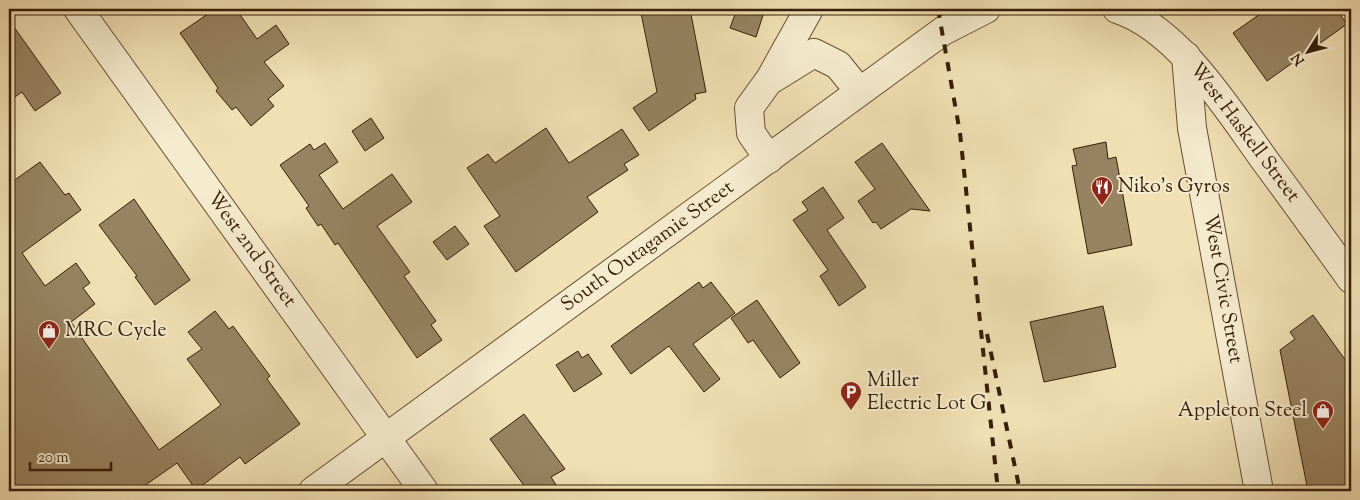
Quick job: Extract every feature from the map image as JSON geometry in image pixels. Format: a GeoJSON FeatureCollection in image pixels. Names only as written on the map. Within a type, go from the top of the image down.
{"type":"FeatureCollection","features":[{"type":"Feature","properties":{"kind":"street","name":"West 2nd Street"},"geometry":{"type":"LineString","coordinates":[[78,9],[424,491]]}},
{"type":"Feature","properties":{"kind":"street"},"geometry":{"type":"LineString","coordinates":[[769,159],[751,132],[749,108],[770,79],[808,9]]}},
{"type":"Feature","properties":{"kind":"street","name":"South Outagamie Street"},"geometry":{"type":"LineString","coordinates":[[313,491],[943,31],[986,9]]}},
{"type":"Feature","properties":{"kind":"street","name":"West Haskell Street"},"geometry":{"type":"LineString","coordinates":[[1117,9],[1150,26],[1186,56],[1221,99],[1351,279]]}},
{"type":"Feature","properties":{"kind":"street"},"geometry":{"type":"LineString","coordinates":[[770,79],[814,53],[838,65],[860,91]]}},
{"type":"Feature","properties":{"kind":"street","name":"West Civic Street"},"geometry":{"type":"LineString","coordinates":[[1186,56],[1192,128],[1259,491]]}},
{"type":"Feature","properties":{"kind":"building"},"geometry":{"type":"Polygon","coordinates":[[[215,9],[236,9],[257,39],[276,25],[289,44],[264,62],[284,86],[268,99],[274,106],[251,126],[236,107],[232,110],[216,91],[218,88],[180,33],[215,9]]]}},
{"type":"Feature","properties":{"kind":"building"},"geometry":{"type":"Polygon","coordinates":[[[664,9],[690,9],[706,92],[695,94],[696,99],[649,131],[633,108],[657,92],[641,13],[664,9]]]}},
{"type":"Feature","properties":{"kind":"building"},"geometry":{"type":"Polygon","coordinates":[[[737,9],[765,9],[756,37],[730,28],[737,9]]]}},
{"type":"Feature","properties":{"kind":"building"},"geometry":{"type":"Polygon","coordinates":[[[1267,9],[1336,9],[1347,24],[1267,81],[1233,33],[1267,9]]]}},
{"type":"Feature","properties":{"kind":"building"},"geometry":{"type":"Polygon","coordinates":[[[9,20],[61,93],[35,111],[22,92],[9,101],[9,20]]]}},
{"type":"Feature","properties":{"kind":"building"},"geometry":{"type":"Polygon","coordinates":[[[371,118],[384,138],[365,151],[352,131],[371,118]]]}},
{"type":"Feature","properties":{"kind":"building"},"geometry":{"type":"Polygon","coordinates":[[[546,128],[569,163],[622,129],[639,155],[624,164],[628,170],[587,197],[598,212],[516,272],[484,226],[500,216],[467,168],[488,154],[495,163],[546,128]]]}},
{"type":"Feature","properties":{"kind":"building","name":"Niko's Gyros"},"geometry":{"type":"Polygon","coordinates":[[[1106,142],[1108,159],[1116,157],[1132,245],[1088,254],[1072,166],[1077,165],[1073,149],[1106,142]]]}},
{"type":"Feature","properties":{"kind":"building"},"geometry":{"type":"Polygon","coordinates":[[[325,143],[338,162],[319,175],[343,209],[392,174],[412,202],[377,226],[410,272],[404,276],[436,321],[431,325],[442,340],[417,358],[338,243],[335,245],[321,224],[318,226],[306,208],[309,206],[280,165],[310,144],[314,150],[325,143]]]}},
{"type":"Feature","properties":{"kind":"building"},"geometry":{"type":"Polygon","coordinates":[[[882,143],[930,211],[911,209],[881,229],[876,222],[873,223],[858,201],[875,189],[855,162],[882,143]]]}},
{"type":"Feature","properties":{"kind":"building"},"geometry":{"type":"Polygon","coordinates":[[[40,162],[65,195],[69,193],[81,210],[22,253],[45,286],[76,263],[90,283],[83,288],[95,304],[71,322],[159,450],[221,405],[187,359],[202,349],[188,332],[215,311],[229,329],[233,326],[270,376],[267,379],[300,424],[245,464],[240,457],[196,490],[177,463],[137,491],[9,491],[9,184],[40,162]]]}},
{"type":"Feature","properties":{"kind":"building"},"geometry":{"type":"Polygon","coordinates":[[[823,187],[844,218],[827,230],[866,287],[839,306],[820,276],[828,270],[793,220],[808,210],[802,202],[823,187]]]}},
{"type":"Feature","properties":{"kind":"building"},"geometry":{"type":"Polygon","coordinates":[[[134,199],[190,280],[155,305],[135,277],[137,276],[99,225],[134,199]]]}},
{"type":"Feature","properties":{"kind":"building"},"geometry":{"type":"Polygon","coordinates":[[[455,226],[469,244],[447,260],[433,242],[455,226]]]}},
{"type":"Feature","properties":{"kind":"building"},"geometry":{"type":"Polygon","coordinates":[[[699,282],[703,288],[711,282],[735,313],[693,344],[720,379],[704,392],[669,346],[631,374],[611,346],[699,282]]]}},
{"type":"Feature","properties":{"kind":"building"},"geometry":{"type":"Polygon","coordinates":[[[757,300],[800,363],[780,378],[753,340],[748,343],[731,318],[757,300]]]}},
{"type":"Feature","properties":{"kind":"building"},"geometry":{"type":"Polygon","coordinates":[[[1103,306],[1116,367],[1044,382],[1030,322],[1103,306]]]}},
{"type":"Feature","properties":{"kind":"building","name":"Appleton Steel"},"geometry":{"type":"Polygon","coordinates":[[[1313,315],[1351,368],[1351,491],[1308,491],[1280,350],[1295,339],[1290,332],[1313,315]]]}},
{"type":"Feature","properties":{"kind":"building"},"geometry":{"type":"Polygon","coordinates":[[[578,351],[582,358],[588,354],[602,374],[574,392],[556,365],[578,351]]]}},
{"type":"Feature","properties":{"kind":"building"},"geometry":{"type":"Polygon","coordinates":[[[524,414],[565,469],[551,477],[560,491],[528,491],[490,439],[524,414]]]}},
{"type":"Feature","properties":{"kind":"railway"},"geometry":{"type":"LineString","coordinates":[[938,9],[960,133],[998,491]]}},
{"type":"Feature","properties":{"kind":"railway"},"geometry":{"type":"LineString","coordinates":[[987,334],[1020,491]]}},
{"type":"Feature","properties":{"kind":"place","name":"Niko's Gyros"},"geometry":{"type":"Point","coordinates":[1102,206]}},
{"type":"Feature","properties":{"kind":"place","name":"MRC Cycle"},"geometry":{"type":"Point","coordinates":[49,350]}},
{"type":"Feature","properties":{"kind":"place","name":"Miller Electric Lot G"},"geometry":{"type":"Point","coordinates":[851,411]}},
{"type":"Feature","properties":{"kind":"place","name":"Appleton Steel"},"geometry":{"type":"Point","coordinates":[1323,430]}}]}
